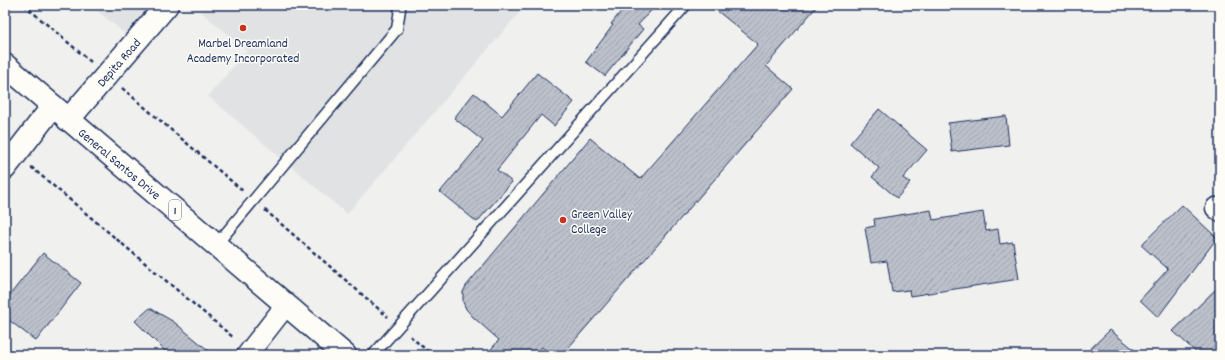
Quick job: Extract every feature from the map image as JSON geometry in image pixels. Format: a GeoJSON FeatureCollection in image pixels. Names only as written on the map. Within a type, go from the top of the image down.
{"type":"FeatureCollection","features":[{"type":"Feature","properties":{"kind":"main road","name":"Depita Road"},"geometry":{"type":"LineString","coordinates":[[10,161],[61,113],[106,75],[167,5]]}},
{"type":"Feature","properties":{"kind":"main road","name":"General Santos Drive"},"geometry":{"type":"LineString","coordinates":[[5,65],[345,355]]}},
{"type":"Feature","properties":{"kind":"street"},"geometry":{"type":"LineString","coordinates":[[248,353],[286,305]]}},
{"type":"Feature","properties":{"kind":"lane"},"geometry":{"type":"LineString","coordinates":[[216,244],[397,29],[400,9],[398,5]]}},
{"type":"Feature","properties":{"kind":"lane"},"geometry":{"type":"LineString","coordinates":[[373,355],[686,5]]}},
{"type":"Feature","properties":{"kind":"path"},"geometry":{"type":"LineString","coordinates":[[24,5],[432,355]]}},
{"type":"Feature","properties":{"kind":"path"},"geometry":{"type":"LineString","coordinates":[[10,161],[248,353]]}},
{"type":"Feature","properties":{"kind":"shaded area"},"geometry":{"type":"Polygon","coordinates":[[[90,5],[157,5],[129,37],[90,5]]]}},
{"type":"Feature","properties":{"kind":"shaded area"},"geometry":{"type":"Polygon","coordinates":[[[193,5],[526,5],[347,214],[208,96],[247,51],[193,5]]]}},
{"type":"Feature","properties":{"kind":"building"},"geometry":{"type":"Polygon","coordinates":[[[626,5],[656,5],[638,25],[643,29],[605,76],[586,62],[613,25],[611,24],[626,5]]]}},
{"type":"Feature","properties":{"kind":"building"},"geometry":{"type":"Polygon","coordinates":[[[710,5],[818,5],[766,66],[793,89],[562,355],[551,355],[542,347],[535,355],[486,355],[499,340],[466,309],[463,302],[463,292],[466,286],[590,138],[640,179],[758,44],[710,5]]]}},
{"type":"Feature","properties":{"kind":"building"},"geometry":{"type":"Polygon","coordinates":[[[537,73],[574,102],[554,126],[541,115],[497,170],[512,182],[477,222],[440,192],[483,141],[454,118],[474,93],[502,116],[537,73]]]}},
{"type":"Feature","properties":{"kind":"building"},"geometry":{"type":"Polygon","coordinates":[[[879,109],[927,150],[903,178],[910,183],[897,198],[872,177],[879,168],[850,143],[879,109]]]}},
{"type":"Feature","properties":{"kind":"building"},"geometry":{"type":"Polygon","coordinates":[[[1006,116],[1009,145],[952,152],[948,123],[1006,116]]]}},
{"type":"Feature","properties":{"kind":"building"},"geometry":{"type":"Polygon","coordinates":[[[1182,205],[1217,238],[1158,317],[1140,300],[1168,269],[1141,245],[1182,205]]]}},
{"type":"Feature","properties":{"kind":"building"},"geometry":{"type":"Polygon","coordinates":[[[931,210],[933,220],[983,212],[986,231],[998,229],[1000,244],[1013,242],[1019,279],[910,296],[909,290],[892,292],[887,261],[871,263],[865,228],[875,226],[874,219],[931,210]]]}},
{"type":"Feature","properties":{"kind":"building"},"geometry":{"type":"Polygon","coordinates":[[[43,253],[81,283],[36,341],[5,317],[5,301],[43,253]]]}},
{"type":"Feature","properties":{"kind":"building"},"geometry":{"type":"Polygon","coordinates":[[[1220,285],[1220,355],[1199,355],[1173,331],[1220,285]]]}},
{"type":"Feature","properties":{"kind":"building"},"geometry":{"type":"Polygon","coordinates":[[[150,308],[174,322],[214,355],[169,355],[135,321],[150,308]]]}},
{"type":"Feature","properties":{"kind":"building"},"geometry":{"type":"Polygon","coordinates":[[[1110,330],[1141,355],[1084,355],[1110,330]]]}},
{"type":"Feature","properties":{"kind":"place","name":"Marbel Dreamland Academy Incorporated"},"geometry":{"type":"Point","coordinates":[243,28]}},
{"type":"Feature","properties":{"kind":"place","name":"Green Valley College"},"geometry":{"type":"Point","coordinates":[563,220]}}]}
